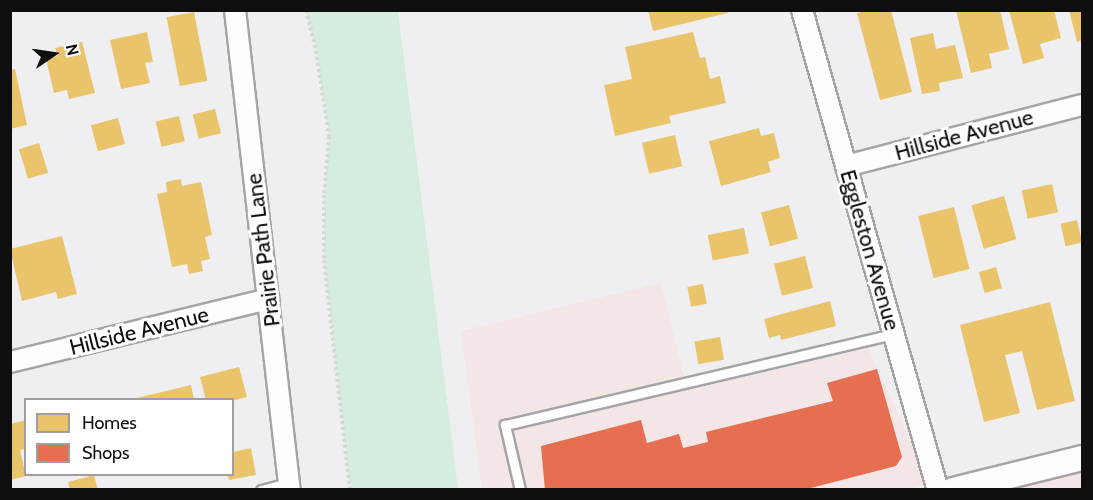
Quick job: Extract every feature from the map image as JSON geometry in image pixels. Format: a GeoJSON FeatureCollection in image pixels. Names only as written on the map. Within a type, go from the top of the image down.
{"type":"FeatureCollection","features":[{"type":"Feature","properties":{"kind":"street","name":"Prairie Path Lane"},"geometry":{"type":"LineString","coordinates":[[235,10],[290,486]]}},
{"type":"Feature","properties":{"kind":"street","name":"Eggleston Avenue"},"geometry":{"type":"LineString","coordinates":[[802,10],[938,489]]}},
{"type":"Feature","properties":{"kind":"street","name":"Hillside Avenue"},"geometry":{"type":"LineString","coordinates":[[846,166],[1083,105]]}},
{"type":"Feature","properties":{"kind":"street","name":"Hillside Avenue"},"geometry":{"type":"LineString","coordinates":[[10,362],[268,299]]}},
{"type":"Feature","properties":{"kind":"street"},"geometry":{"type":"LineString","coordinates":[[953,489],[1083,458]]}},
{"type":"Feature","properties":{"kind":"lane"},"geometry":{"type":"LineString","coordinates":[[520,489],[505,425],[894,334]]}},
{"type":"Feature","properties":{"kind":"lane"},"geometry":{"type":"LineString","coordinates":[[261,489],[290,486]]}},
{"type":"Feature","properties":{"kind":"path"},"geometry":{"type":"LineString","coordinates":[[306,10],[315,45],[329,136],[324,195],[324,260],[350,489]]}},
{"type":"Feature","properties":{"kind":"shaded area"},"geometry":{"type":"Polygon","coordinates":[[[661,283],[687,391],[868,348],[930,483],[904,490],[482,489],[461,331],[661,283]]]}},
{"type":"Feature","properties":{"kind":"shaded area"},"geometry":{"type":"Polygon","coordinates":[[[1082,469],[1082,489],[1004,489],[1082,469]]]}},
{"type":"Feature","properties":{"kind":"green space"},"geometry":{"type":"Polygon","coordinates":[[[306,11],[398,11],[458,489],[350,489],[324,260],[324,195],[329,136],[315,45],[306,11]]]}},
{"type":"Feature","properties":{"kind":"building: Homes"},"geometry":{"type":"Polygon","coordinates":[[[648,10],[728,10],[728,13],[653,31],[648,10]]]}},
{"type":"Feature","properties":{"kind":"building: Homes"},"geometry":{"type":"Polygon","coordinates":[[[868,10],[891,10],[912,92],[880,100],[857,13],[868,10]]]}},
{"type":"Feature","properties":{"kind":"building: Homes"},"geometry":{"type":"Polygon","coordinates":[[[956,10],[1000,10],[1009,49],[989,54],[992,68],[971,73],[956,10]]]}},
{"type":"Feature","properties":{"kind":"building: Homes"},"geometry":{"type":"Polygon","coordinates":[[[1009,10],[1054,10],[1061,38],[1040,44],[1044,58],[1023,64],[1009,10]]]}},
{"type":"Feature","properties":{"kind":"building: Homes"},"geometry":{"type":"Polygon","coordinates":[[[1069,10],[1082,10],[1082,40],[1077,42],[1069,10]]]}},
{"type":"Feature","properties":{"kind":"building: Homes"},"geometry":{"type":"Polygon","coordinates":[[[194,12],[207,81],[180,86],[167,17],[194,12]]]}},
{"type":"Feature","properties":{"kind":"building: Homes"},"geometry":{"type":"Polygon","coordinates":[[[147,32],[153,62],[145,63],[150,83],[121,89],[110,40],[147,32]]]}},
{"type":"Feature","properties":{"kind":"building: Homes"},"geometry":{"type":"Polygon","coordinates":[[[693,32],[700,58],[705,57],[710,79],[720,76],[726,103],[669,116],[671,123],[615,136],[604,85],[632,79],[625,47],[693,32]]]}},
{"type":"Feature","properties":{"kind":"building: Homes"},"geometry":{"type":"Polygon","coordinates":[[[933,33],[936,49],[955,45],[963,78],[939,83],[940,91],[922,94],[910,38],[933,33]]]}},
{"type":"Feature","properties":{"kind":"building: Homes"},"geometry":{"type":"Polygon","coordinates":[[[82,42],[95,93],[69,99],[67,90],[54,93],[46,59],[58,56],[55,48],[82,42]]]}},
{"type":"Feature","properties":{"kind":"building: Homes"},"geometry":{"type":"Polygon","coordinates":[[[15,69],[27,125],[10,129],[10,70],[15,69]]]}},
{"type":"Feature","properties":{"kind":"building: Homes"},"geometry":{"type":"Polygon","coordinates":[[[215,109],[221,133],[199,139],[193,115],[215,109]]]}},
{"type":"Feature","properties":{"kind":"building: Homes"},"geometry":{"type":"Polygon","coordinates":[[[179,116],[185,141],[161,147],[156,121],[179,116]]]}},
{"type":"Feature","properties":{"kind":"building: Homes"},"geometry":{"type":"Polygon","coordinates":[[[118,118],[125,144],[98,151],[91,125],[118,118]]]}},
{"type":"Feature","properties":{"kind":"building: Homes"},"geometry":{"type":"Polygon","coordinates":[[[759,128],[761,136],[774,133],[780,158],[768,162],[771,172],[721,186],[709,141],[759,128]]]}},
{"type":"Feature","properties":{"kind":"building: Homes"},"geometry":{"type":"Polygon","coordinates":[[[675,135],[682,166],[649,174],[642,143],[675,135]]]}},
{"type":"Feature","properties":{"kind":"building: Homes"},"geometry":{"type":"Polygon","coordinates":[[[39,143],[48,173],[28,179],[19,149],[39,143]]]}},
{"type":"Feature","properties":{"kind":"building: Homes"},"geometry":{"type":"Polygon","coordinates":[[[181,179],[182,186],[201,182],[212,235],[205,237],[210,259],[201,261],[203,271],[189,274],[187,264],[172,267],[157,194],[167,192],[166,182],[181,179]]]}},
{"type":"Feature","properties":{"kind":"building: Homes"},"geometry":{"type":"Polygon","coordinates":[[[1052,184],[1058,212],[1028,219],[1022,190],[1052,184]]]}},
{"type":"Feature","properties":{"kind":"building: Homes"},"geometry":{"type":"Polygon","coordinates":[[[1004,196],[1016,239],[984,249],[971,205],[1004,196]]]}},
{"type":"Feature","properties":{"kind":"building: Homes"},"geometry":{"type":"Polygon","coordinates":[[[789,205],[798,239],[770,246],[761,213],[789,205]]]}},
{"type":"Feature","properties":{"kind":"building: Homes"},"geometry":{"type":"Polygon","coordinates":[[[954,207],[969,269],[934,278],[918,216],[954,207]]]}},
{"type":"Feature","properties":{"kind":"building: Homes"},"geometry":{"type":"Polygon","coordinates":[[[1077,220],[1082,242],[1066,246],[1060,224],[1077,220]]]}},
{"type":"Feature","properties":{"kind":"building: Homes"},"geometry":{"type":"Polygon","coordinates":[[[744,228],[749,254],[713,261],[708,235],[744,228]]]}},
{"type":"Feature","properties":{"kind":"building: Homes"},"geometry":{"type":"Polygon","coordinates":[[[62,236],[77,294],[58,299],[56,292],[22,301],[10,249],[62,236]]]}},
{"type":"Feature","properties":{"kind":"building: Homes"},"geometry":{"type":"Polygon","coordinates":[[[805,256],[813,288],[782,296],[774,264],[805,256]]]}},
{"type":"Feature","properties":{"kind":"building: Homes"},"geometry":{"type":"Polygon","coordinates":[[[996,267],[1002,288],[985,293],[979,272],[996,267]]]}},
{"type":"Feature","properties":{"kind":"building: Homes"},"geometry":{"type":"Polygon","coordinates":[[[703,284],[707,304],[691,307],[687,287],[703,284]]]}},
{"type":"Feature","properties":{"kind":"building: Homes"},"geometry":{"type":"Polygon","coordinates":[[[830,301],[836,326],[781,340],[780,335],[769,338],[764,319],[830,301]]]}},
{"type":"Feature","properties":{"kind":"building: Homes"},"geometry":{"type":"Polygon","coordinates":[[[1050,302],[1075,401],[1037,410],[1022,351],[1005,355],[1020,413],[984,422],[960,325],[1050,302]]]}},
{"type":"Feature","properties":{"kind":"building: Homes"},"geometry":{"type":"Polygon","coordinates":[[[720,337],[724,360],[698,364],[694,342],[720,337]]]}},
{"type":"Feature","properties":{"kind":"building: Homes"},"geometry":{"type":"Polygon","coordinates":[[[239,367],[247,397],[234,400],[234,398],[205,398],[200,377],[239,367]]]}},
{"type":"Feature","properties":{"kind":"building: Homes"},"geometry":{"type":"Polygon","coordinates":[[[191,385],[194,398],[137,398],[191,385]]]}},
{"type":"Feature","properties":{"kind":"building: Homes"},"geometry":{"type":"Polygon","coordinates":[[[24,420],[24,449],[20,450],[24,476],[26,476],[10,480],[10,424],[24,420]]]}},
{"type":"Feature","properties":{"kind":"building: Homes"},"geometry":{"type":"Polygon","coordinates":[[[251,448],[256,475],[229,480],[228,476],[234,476],[234,452],[251,448]]]}},
{"type":"Feature","properties":{"kind":"building: Homes"},"geometry":{"type":"Polygon","coordinates":[[[94,476],[98,490],[70,490],[68,482],[94,476]]]}},
{"type":"Feature","properties":{"kind":"building: Shops"},"geometry":{"type":"Polygon","coordinates":[[[877,369],[902,457],[896,466],[803,490],[545,490],[541,446],[641,420],[647,443],[679,434],[683,448],[708,442],[706,432],[833,401],[827,383],[877,369]]]}}]}
